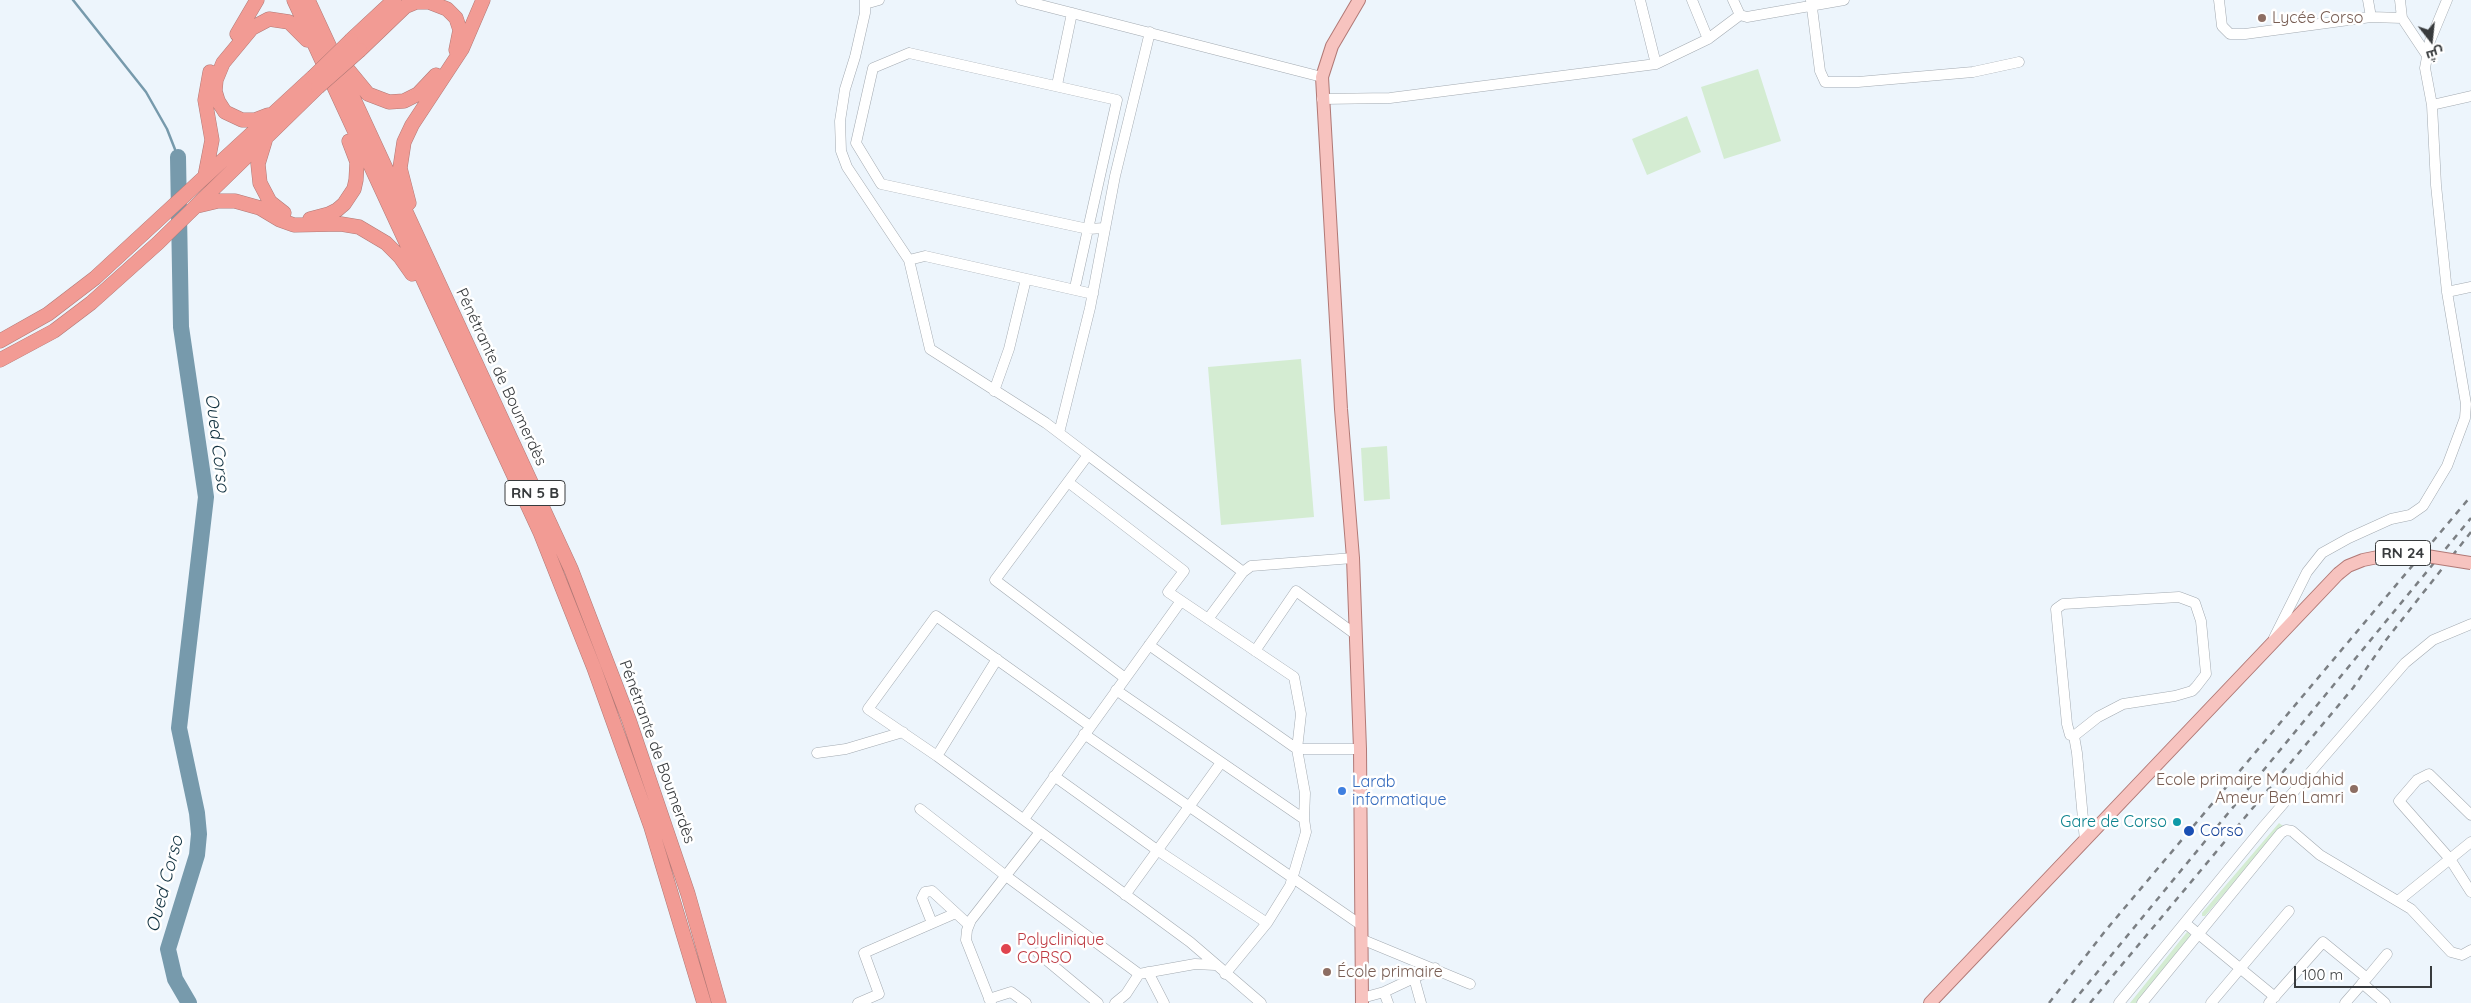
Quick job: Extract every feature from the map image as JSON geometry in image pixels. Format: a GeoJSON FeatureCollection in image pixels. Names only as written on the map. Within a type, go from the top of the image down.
{"type":"FeatureCollection","features":[{"type":"Feature","properties":{"kind":"highway"},"geometry":{"type":"LineString","coordinates":[[205,176],[212,140],[205,100],[207,83],[213,66],[244,24],[257,0]]}},
{"type":"Feature","properties":{"kind":"highway","name":"Pénétrante de Boumerdès"},"geometry":{"type":"LineString","coordinates":[[294,0],[540,532],[594,668],[651,827],[704,1003]]}},
{"type":"Feature","properties":{"kind":"highway"},"geometry":{"type":"LineString","coordinates":[[423,252],[401,176],[401,151],[412,125],[465,43],[483,0]]}},
{"type":"Feature","properties":{"kind":"highway"},"geometry":{"type":"LineString","coordinates":[[0,360],[54,331],[91,304],[158,243],[266,138],[316,82],[356,45],[403,2],[423,1],[441,5],[452,13],[460,30],[459,43],[453,55],[424,89],[412,98],[389,102],[368,94],[357,83],[326,40]]}},
{"type":"Feature","properties":{"kind":"highway","name":"Pénétrante de Boumerdès"},"geometry":{"type":"LineString","coordinates":[[309,2],[571,569],[629,720],[688,894],[719,1003]]}},
{"type":"Feature","properties":{"kind":"highway"},"geometry":{"type":"LineString","coordinates":[[276,111],[249,120],[236,118],[225,112],[218,101],[215,86],[219,72],[228,55],[257,24],[276,18],[294,25],[317,51]]}},
{"type":"Feature","properties":{"kind":"highway"},"geometry":{"type":"LineString","coordinates":[[0,341],[56,308],[95,278],[276,111],[316,82]]}},
{"type":"Feature","properties":{"kind":"highway"},"geometry":{"type":"LineString","coordinates":[[266,138],[259,157],[258,170],[260,184],[270,202],[286,215],[300,219],[314,219],[329,214],[350,197],[356,180],[357,162],[343,124],[344,109]]}},
{"type":"Feature","properties":{"kind":"highway"},"geometry":{"type":"LineString","coordinates":[[191,210],[210,202],[235,201],[260,208],[280,220],[294,225],[341,224],[368,231],[386,243],[400,257],[412,274],[427,306],[443,323]]}},
{"type":"Feature","properties":{"kind":"main road"},"geometry":{"type":"LineString","coordinates":[[1359,0],[1332,46],[1322,77],[1322,99],[1353,558],[1360,748],[1362,1001]]}},
{"type":"Feature","properties":{"kind":"main road","name":"RN 24"},"geometry":{"type":"LineString","coordinates":[[1930,1003],[2085,842],[2272,641],[2338,574],[2348,566],[2363,560],[2393,554],[2408,553],[2471,563]]}},
{"type":"Feature","properties":{"kind":"street"},"geometry":{"type":"LineString","coordinates":[[879,0],[865,2],[855,57],[845,89],[840,121],[841,151],[847,167],[909,260],[930,349],[1059,433],[1242,572]]}},
{"type":"Feature","properties":{"kind":"street"},"geometry":{"type":"LineString","coordinates":[[1021,0],[1322,77]]}},
{"type":"Feature","properties":{"kind":"street"},"geometry":{"type":"LineString","coordinates":[[1640,0],[1656,64]]}},
{"type":"Feature","properties":{"kind":"street"},"geometry":{"type":"LineString","coordinates":[[1692,0],[1708,38]]}},
{"type":"Feature","properties":{"kind":"street"},"geometry":{"type":"LineString","coordinates":[[1733,0],[1740,15],[1747,17],[1757,17],[1811,2],[1844,0]]}},
{"type":"Feature","properties":{"kind":"street"},"geometry":{"type":"LineString","coordinates":[[2219,0],[2222,26],[2230,34],[2245,34],[2372,17],[2402,18]]}},
{"type":"Feature","properties":{"kind":"street"},"geometry":{"type":"LineString","coordinates":[[2368,0],[2372,17]]}},
{"type":"Feature","properties":{"kind":"street"},"geometry":{"type":"LineString","coordinates":[[2400,0],[2402,18],[2428,56]]}},
{"type":"Feature","properties":{"kind":"street"},"geometry":{"type":"LineString","coordinates":[[2272,641],[2307,572],[2322,553],[2348,538],[2391,519],[2410,514],[2423,506],[2447,466],[2465,418],[2469,403],[2447,292],[2436,185],[2432,104],[2425,68],[2430,41],[2447,0]]}},
{"type":"Feature","properties":{"kind":"street"},"geometry":{"type":"LineString","coordinates":[[1811,2],[1820,71],[1825,82],[1858,82],[1973,72],[2018,62]]}},
{"type":"Feature","properties":{"kind":"street"},"geometry":{"type":"LineString","coordinates":[[1057,85],[1072,13]]}},
{"type":"Feature","properties":{"kind":"street"},"geometry":{"type":"LineString","coordinates":[[1322,99],[1390,98],[1656,64],[1708,38],[1740,15]]}},
{"type":"Feature","properties":{"kind":"street"},"geometry":{"type":"LineString","coordinates":[[1059,433],[1093,294],[1132,101],[1150,32]]}},
{"type":"Feature","properties":{"kind":"street"},"geometry":{"type":"LineString","coordinates":[[1105,228],[1088,229],[880,184],[856,143],[873,68],[909,52],[1116,100],[1132,101]]}},
{"type":"Feature","properties":{"kind":"street"},"geometry":{"type":"LineString","coordinates":[[2432,104],[2471,96]]}},
{"type":"Feature","properties":{"kind":"street"},"geometry":{"type":"LineString","coordinates":[[1076,283],[1116,100]]}},
{"type":"Feature","properties":{"kind":"street"},"geometry":{"type":"LineString","coordinates":[[909,260],[925,256],[1093,294]]}},
{"type":"Feature","properties":{"kind":"street"},"geometry":{"type":"LineString","coordinates":[[994,391],[1010,349],[1026,279]]}},
{"type":"Feature","properties":{"kind":"street"},"geometry":{"type":"LineString","coordinates":[[2447,292],[2471,287]]}},
{"type":"Feature","properties":{"kind":"street"},"geometry":{"type":"LineString","coordinates":[[1088,456],[995,580],[1125,678]]}},
{"type":"Feature","properties":{"kind":"street"},"geometry":{"type":"LineString","coordinates":[[1068,482],[1184,571],[1168,592],[1294,677],[1301,714],[1297,749],[1305,793],[1304,820],[1306,832],[1293,879],[1267,923],[1225,974]]}},
{"type":"Feature","properties":{"kind":"street"},"geometry":{"type":"LineString","coordinates":[[1208,619],[1242,572],[1258,564],[1353,558]]}},
{"type":"Feature","properties":{"kind":"street"},"geometry":{"type":"LineString","coordinates":[[1255,651],[1296,592],[1355,634]]}},
{"type":"Feature","properties":{"kind":"street"},"geometry":{"type":"LineString","coordinates":[[2074,736],[2098,718],[2123,704],[2175,696],[2192,691],[2206,674],[2201,621],[2195,603],[2179,597],[2063,604],[2056,609],[2067,724],[2070,734],[2074,736],[2085,842]]}},
{"type":"Feature","properties":{"kind":"street"},"geometry":{"type":"LineString","coordinates":[[1024,819],[1181,601]]}},
{"type":"Feature","properties":{"kind":"street"},"geometry":{"type":"LineString","coordinates":[[1261,1003],[1190,942],[1125,896],[1024,819],[868,708],[936,616],[997,659],[1087,730],[1190,807],[1361,925]]}},
{"type":"Feature","properties":{"kind":"street"},"geometry":{"type":"LineString","coordinates":[[2119,1003],[2264,826],[2405,663],[2433,640],[2471,624]]}},
{"type":"Feature","properties":{"kind":"street"},"geometry":{"type":"LineString","coordinates":[[1149,645],[1297,749],[1360,748]]}},
{"type":"Feature","properties":{"kind":"street"},"geometry":{"type":"LineString","coordinates":[[937,756],[997,659]]}},
{"type":"Feature","properties":{"kind":"street"},"geometry":{"type":"LineString","coordinates":[[1116,690],[1220,764],[1304,820]]}},
{"type":"Feature","properties":{"kind":"street"},"geometry":{"type":"LineString","coordinates":[[817,753],[846,749],[903,732]]}},
{"type":"Feature","properties":{"kind":"street"},"geometry":{"type":"LineString","coordinates":[[1125,896],[1220,764]]}},
{"type":"Feature","properties":{"kind":"street"},"geometry":{"type":"LineString","coordinates":[[2471,816],[2429,774],[2417,780],[2399,801],[2450,859],[2471,892]]}},
{"type":"Feature","properties":{"kind":"street"},"geometry":{"type":"LineString","coordinates":[[1054,776],[1158,850],[1267,923]]}},
{"type":"Feature","properties":{"kind":"street"},"geometry":{"type":"LineString","coordinates":[[920,808],[1006,876],[1143,973],[1164,1003]]}},
{"type":"Feature","properties":{"kind":"street"},"geometry":{"type":"LineString","coordinates":[[2142,1003],[2286,830],[2292,831],[2320,855],[2411,909],[2451,952],[2462,955],[2471,950]]}},
{"type":"Feature","properties":{"kind":"street"},"geometry":{"type":"LineString","coordinates":[[1026,1003],[1011,992],[990,1001],[966,940],[969,924],[1040,832]]}},
{"type":"Feature","properties":{"kind":"street"},"geometry":{"type":"LineString","coordinates":[[2398,901],[2471,842]]}},
{"type":"Feature","properties":{"kind":"street"},"geometry":{"type":"LineString","coordinates":[[932,923],[922,898],[925,892],[932,891],[969,924]]}},
{"type":"Feature","properties":{"kind":"street"},"geometry":{"type":"LineString","coordinates":[[2211,1003],[2289,911]]}},
{"type":"Feature","properties":{"kind":"street"},"geometry":{"type":"LineString","coordinates":[[858,1003],[879,994],[864,953],[956,913]]}},
{"type":"Feature","properties":{"kind":"street"},"geometry":{"type":"LineString","coordinates":[[2184,923],[2240,968],[2272,1000],[2323,942],[2364,980],[2385,1003]]}},
{"type":"Feature","properties":{"kind":"street"},"geometry":{"type":"LineString","coordinates":[[1361,939],[1470,984]]}},
{"type":"Feature","properties":{"kind":"street"},"geometry":{"type":"LineString","coordinates":[[1038,953],[1098,1003]]}},
{"type":"Feature","properties":{"kind":"street"},"geometry":{"type":"LineString","coordinates":[[2344,1003],[2387,954]]}},
{"type":"Feature","properties":{"kind":"street"},"geometry":{"type":"LineString","coordinates":[[1115,1003],[1126,994],[1143,973],[1195,964],[1215,964]]}},
{"type":"Feature","properties":{"kind":"street"},"geometry":{"type":"LineString","coordinates":[[1362,1001],[1435,968]]}},
{"type":"Feature","properties":{"kind":"street"},"geometry":{"type":"LineString","coordinates":[[1414,978],[1421,1003]]}},
{"type":"Feature","properties":{"kind":"street"},"geometry":{"type":"LineString","coordinates":[[1384,992],[1388,1003]]}},
{"type":"Feature","properties":{"kind":"green space"},"geometry":{"type":"Polygon","coordinates":[[[1758,69],[1781,141],[1724,159],[1701,87],[1758,69]]]}},
{"type":"Feature","properties":{"kind":"green space"},"geometry":{"type":"Polygon","coordinates":[[[1687,116],[1701,152],[1647,175],[1632,139],[1687,116]]]}},
{"type":"Feature","properties":{"kind":"green space"},"geometry":{"type":"Polygon","coordinates":[[[1301,359],[1314,517],[1221,525],[1208,367],[1301,359]]]}},
{"type":"Feature","properties":{"kind":"green space"},"geometry":{"type":"Polygon","coordinates":[[[1387,446],[1390,499],[1364,501],[1361,448],[1387,446]]]}},
{"type":"Feature","properties":{"kind":"green space"},"geometry":{"type":"Polygon","coordinates":[[[2279,823],[2283,826],[2205,916],[2202,916],[2202,913],[2279,823]]]}},
{"type":"Feature","properties":{"kind":"green space"},"geometry":{"type":"Polygon","coordinates":[[[2187,932],[2191,935],[2136,1003],[2130,1003],[2187,932]]]}},
{"type":"Feature","properties":{"kind":"waterway","name":"Oued Corso"},"geometry":{"type":"LineString","coordinates":[[73,0],[146,92],[167,129],[178,157]]}},
{"type":"Feature","properties":{"kind":"waterway","name":"Oued Corso"},"geometry":{"type":"LineString","coordinates":[[178,157],[181,327],[206,497],[179,728],[197,813],[199,834],[197,855],[168,949],[175,979],[189,1003]]}},
{"type":"Feature","properties":{"kind":"railway"},"geometry":{"type":"LineString","coordinates":[[2049,1003],[2106,930],[2471,496]]}},
{"type":"Feature","properties":{"kind":"railway"},"geometry":{"type":"LineString","coordinates":[[2072,1003],[2471,518]]}},
{"type":"Feature","properties":{"kind":"railway"},"geometry":{"type":"LineString","coordinates":[[2090,1003],[2353,688],[2386,640],[2471,532]]}},
{"type":"Feature","properties":{"kind":"place","name":"Lycée Corso"},"geometry":{"type":"Point","coordinates":[2262,18]}},
{"type":"Feature","properties":{"kind":"place","name":"Ecole primaire Moudjahid Ameur Ben Lamri"},"geometry":{"type":"Point","coordinates":[2354,789]}},
{"type":"Feature","properties":{"kind":"place","name":"Larab informatique"},"geometry":{"type":"Point","coordinates":[1342,791]}},
{"type":"Feature","properties":{"kind":"place","name":"Gare de Corso"},"geometry":{"type":"Point","coordinates":[2177,822]}},
{"type":"Feature","properties":{"kind":"place","name":"Corso"},"geometry":{"type":"Point","coordinates":[2189,831]}},
{"type":"Feature","properties":{"kind":"place","name":"Polyclinique CORSO"},"geometry":{"type":"Point","coordinates":[1006,949]}},
{"type":"Feature","properties":{"kind":"place","name":"École primaire"},"geometry":{"type":"Point","coordinates":[1327,972]}}]}
